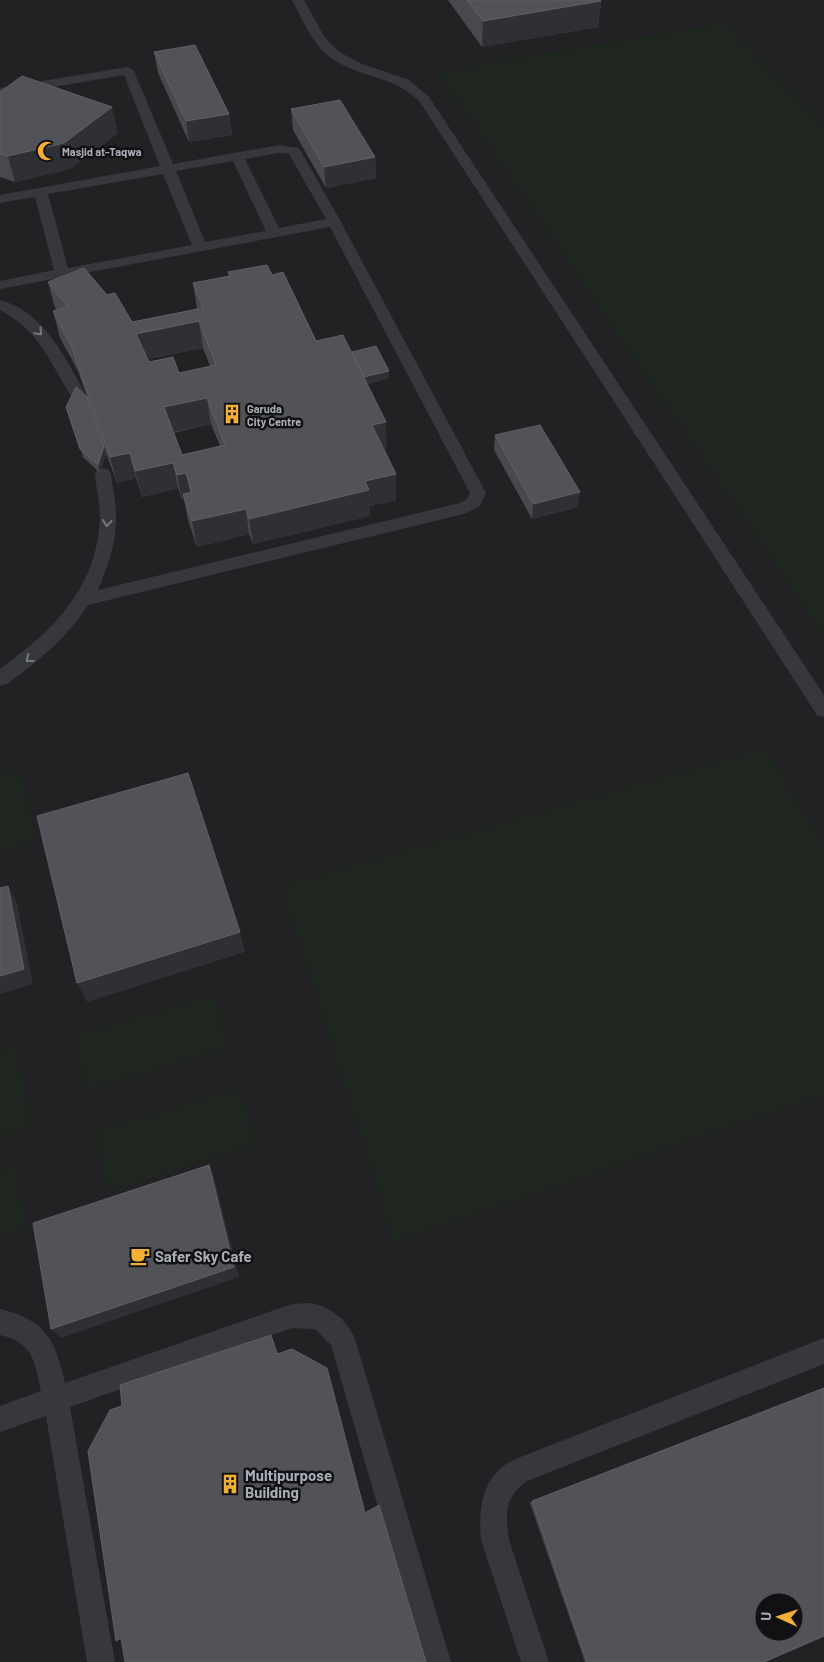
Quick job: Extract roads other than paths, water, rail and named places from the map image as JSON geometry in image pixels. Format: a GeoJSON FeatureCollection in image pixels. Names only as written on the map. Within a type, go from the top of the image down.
{"type":"FeatureCollection","features":[{"type":"Feature","properties":{"kind":"lane"},"geometry":{"type":"LineString","coordinates":[[298,0],[330,51],[353,64],[403,81],[425,100],[824,710]]}},
{"type":"Feature","properties":{"kind":"lane"},"geometry":{"type":"LineString","coordinates":[[0,77],[2,92],[128,71],[200,247]]}},
{"type":"Feature","properties":{"kind":"lane"},"geometry":{"type":"LineString","coordinates":[[0,199],[284,149],[294,151],[334,222],[478,494],[476,500],[464,508],[84,600]]}},
{"type":"Feature","properties":{"kind":"lane"},"geometry":{"type":"LineString","coordinates":[[237,157],[274,233]]}},
{"type":"Feature","properties":{"kind":"lane"},"geometry":{"type":"LineString","coordinates":[[41,192],[62,273]]}},
{"type":"Feature","properties":{"kind":"lane"},"geometry":{"type":"LineString","coordinates":[[0,285],[334,222]]}},
{"type":"Feature","properties":{"kind":"lane"},"geometry":{"type":"LineString","coordinates":[[0,304],[26,319],[42,334],[58,357],[77,393]]}},
{"type":"Feature","properties":{"kind":"lane"},"geometry":{"type":"LineString","coordinates":[[0,679],[32,657],[58,633],[84,600],[97,574],[104,549],[108,516],[103,474]]}},
{"type":"Feature","properties":{"kind":"lane"},"geometry":{"type":"LineString","coordinates":[[0,1419],[292,1316],[307,1315],[322,1318],[332,1326],[342,1339],[437,1662]]}},
{"type":"Feature","properties":{"kind":"lane"},"geometry":{"type":"LineString","coordinates":[[0,1322],[18,1324],[35,1337],[46,1355],[56,1399],[101,1662]]}},
{"type":"Feature","properties":{"kind":"lane"},"geometry":{"type":"LineString","coordinates":[[535,1662],[495,1540],[493,1519],[495,1498],[505,1480],[518,1471],[824,1351]]}},
{"type":"Feature","properties":{"kind":"place","name":"Masjid at-Taqwa"},"geometry":{"type":"Point","coordinates":[47,151]}},
{"type":"Feature","properties":{"kind":"place","name":"Garuda City Centre"},"geometry":{"type":"Point","coordinates":[232,414]}},
{"type":"Feature","properties":{"kind":"place","name":"Safer Sky Cafe"},"geometry":{"type":"Point","coordinates":[140,1256]}},
{"type":"Feature","properties":{"kind":"place","name":"Multipurpose Building"},"geometry":{"type":"Point","coordinates":[230,1484]}}]}
